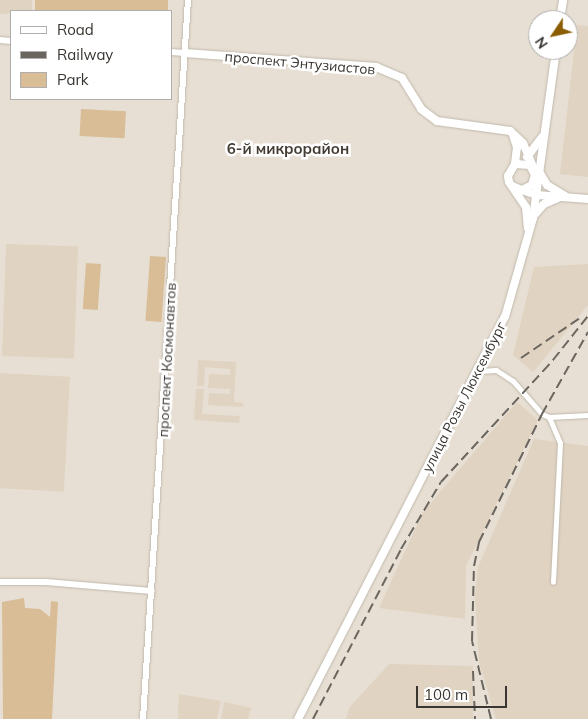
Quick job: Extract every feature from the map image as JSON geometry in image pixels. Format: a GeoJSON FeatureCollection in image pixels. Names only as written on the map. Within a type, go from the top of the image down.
{"type":"FeatureCollection","features":[{"type":"Feature","properties":{"kind":"main road","name":"проспект Энтузиастов"},"geometry":{"type":"LineString","coordinates":[[185,53],[376,67],[402,78],[421,108],[437,120],[510,131]]}},
{"type":"Feature","properties":{"kind":"main road","name":"улица Розы Люксембург"},"geometry":{"type":"LineString","coordinates":[[298,719],[480,371],[514,291],[533,218],[537,195],[537,171],[554,60]]}},
{"type":"Feature","properties":{"kind":"main road"},"geometry":{"type":"LineString","coordinates":[[529,232],[526,207],[508,174],[516,163],[529,156],[544,130]]}},
{"type":"Feature","properties":{"kind":"main road"},"geometry":{"type":"LineString","coordinates":[[510,131],[520,140],[537,171],[551,188],[564,197]]}},
{"type":"Feature","properties":{"kind":"main road"},"geometry":{"type":"LineString","coordinates":[[510,131],[517,144],[516,163]]}},
{"type":"Feature","properties":{"kind":"main road"},"geometry":{"type":"LineString","coordinates":[[516,163],[527,163],[537,171]]}},
{"type":"Feature","properties":{"kind":"main road"},"geometry":{"type":"LineString","coordinates":[[516,188],[528,188],[534,182],[537,171]]}},
{"type":"Feature","properties":{"kind":"main road"},"geometry":{"type":"LineString","coordinates":[[516,188],[537,195],[588,199]]}},
{"type":"Feature","properties":{"kind":"main road"},"geometry":{"type":"LineString","coordinates":[[533,218],[544,204],[564,197]]}},
{"type":"Feature","properties":{"kind":"street","name":"проспект Космонавтов"},"geometry":{"type":"LineString","coordinates":[[143,719],[188,0]]}},
{"type":"Feature","properties":{"kind":"street"},"geometry":{"type":"LineString","coordinates":[[172,52],[185,53]]}},
{"type":"Feature","properties":{"kind":"street"},"geometry":{"type":"LineString","coordinates":[[480,371],[496,370],[513,381],[542,414],[549,417],[588,416]]}},
{"type":"Feature","properties":{"kind":"street"},"geometry":{"type":"LineString","coordinates":[[549,417],[560,443],[552,582]]}},
{"type":"Feature","properties":{"kind":"street"},"geometry":{"type":"LineString","coordinates":[[0,582],[60,583],[152,591]]}},
{"type":"Feature","properties":{"kind":"shaded area"},"geometry":{"type":"Polygon","coordinates":[[[0,0],[32,0],[32,10],[10,10],[10,13],[0,14],[0,0]]]}},
{"type":"Feature","properties":{"kind":"shaded area"},"geometry":{"type":"Polygon","coordinates":[[[578,25],[588,26],[588,177],[560,174],[573,60],[578,60],[578,25]]]}},
{"type":"Feature","properties":{"kind":"shaded area"},"geometry":{"type":"Polygon","coordinates":[[[6,244],[78,247],[74,358],[2,356],[6,244]]]}},
{"type":"Feature","properties":{"kind":"shaded area"},"geometry":{"type":"Polygon","coordinates":[[[588,264],[588,305],[533,372],[513,355],[534,267],[588,264]]]}},
{"type":"Feature","properties":{"kind":"shaded area"},"geometry":{"type":"Polygon","coordinates":[[[198,360],[236,362],[234,402],[243,403],[243,407],[208,405],[209,393],[230,394],[230,389],[208,388],[209,374],[230,375],[230,369],[205,367],[204,386],[197,386],[198,360]]]}},
{"type":"Feature","properties":{"kind":"shaded area"},"geometry":{"type":"Polygon","coordinates":[[[0,373],[70,377],[64,492],[0,488],[0,373]]]}},
{"type":"Feature","properties":{"kind":"shaded area"},"geometry":{"type":"Polygon","coordinates":[[[196,389],[204,389],[202,414],[240,416],[239,423],[194,420],[196,389]]]}},
{"type":"Feature","properties":{"kind":"shaded area"},"geometry":{"type":"Polygon","coordinates":[[[517,402],[538,420],[466,566],[465,619],[379,608],[423,512],[517,402]]]}},
{"type":"Feature","properties":{"kind":"shaded area"},"geometry":{"type":"Polygon","coordinates":[[[534,439],[588,446],[588,719],[496,719],[479,662],[475,597],[478,567],[534,439]]]}},
{"type":"Feature","properties":{"kind":"shaded area"},"geometry":{"type":"Polygon","coordinates":[[[389,664],[473,666],[473,719],[346,719],[349,708],[389,664]]]}},
{"type":"Feature","properties":{"kind":"shaded area"},"geometry":{"type":"Polygon","coordinates":[[[179,694],[221,701],[217,719],[178,719],[179,694]]]}},
{"type":"Feature","properties":{"kind":"shaded area"},"geometry":{"type":"Polygon","coordinates":[[[224,702],[251,708],[248,719],[221,719],[224,702]]]}},
{"type":"Feature","properties":{"kind":"green space"},"geometry":{"type":"Polygon","coordinates":[[[35,0],[168,0],[168,10],[35,10],[35,0]]]}},
{"type":"Feature","properties":{"kind":"green space"},"geometry":{"type":"Polygon","coordinates":[[[81,109],[126,111],[125,138],[80,136],[81,109]]]}},
{"type":"Feature","properties":{"kind":"green space"},"geometry":{"type":"Polygon","coordinates":[[[150,256],[166,257],[161,322],[145,321],[150,256]]]}},
{"type":"Feature","properties":{"kind":"green space"},"geometry":{"type":"Polygon","coordinates":[[[86,263],[101,264],[98,310],[83,309],[86,263]]]}},
{"type":"Feature","properties":{"kind":"green space"},"geometry":{"type":"Polygon","coordinates":[[[24,598],[25,608],[40,609],[50,617],[51,601],[58,602],[52,719],[3,719],[2,602],[24,598]]]}},
{"type":"Feature","properties":{"kind":"railway"},"geometry":{"type":"LineString","coordinates":[[521,358],[583,316]]}},
{"type":"Feature","properties":{"kind":"railway"},"geometry":{"type":"LineString","coordinates":[[313,719],[401,549],[441,482],[553,360],[588,316]]}},
{"type":"Feature","properties":{"kind":"railway"},"geometry":{"type":"LineString","coordinates":[[491,719],[472,641],[474,566],[479,542],[542,414],[588,332]]}},
{"type":"Feature","properties":{"kind":"railway"},"geometry":{"type":"LineString","coordinates":[[473,671],[475,719]]}},
{"type":"Feature","properties":{"kind":"district","name":"6-й микрорайон"},"geometry":{"type":"Point","coordinates":[288,149]}}]}
